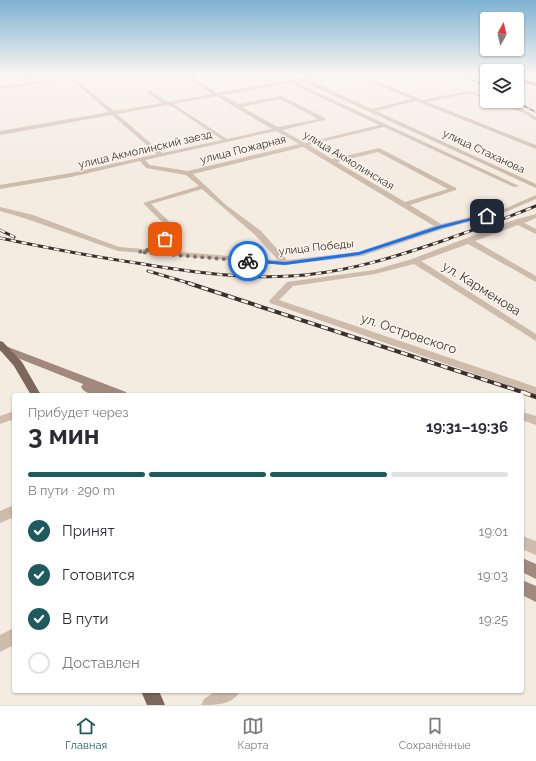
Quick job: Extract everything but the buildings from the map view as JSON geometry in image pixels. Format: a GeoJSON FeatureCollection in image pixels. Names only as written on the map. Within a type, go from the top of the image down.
{"type":"FeatureCollection","features":[{"type":"Feature","properties":{"kind":"main road"},"geometry":{"type":"LineString","coordinates":[[1,347],[117,393]]}},
{"type":"Feature","properties":{"kind":"main road"},"geometry":{"type":"LineString","coordinates":[[1,347],[18,364],[35,393]]}},
{"type":"Feature","properties":{"kind":"main road"},"geometry":{"type":"LineString","coordinates":[[61,371],[71,379],[99,393]]}},
{"type":"Feature","properties":{"kind":"main road"},"geometry":{"type":"LineString","coordinates":[[524,566],[536,572]]}},
{"type":"Feature","properties":{"kind":"main road"},"geometry":{"type":"LineString","coordinates":[[524,588],[536,594]]}},
{"type":"Feature","properties":{"kind":"main road"},"geometry":{"type":"LineString","coordinates":[[151,693],[156,705]]}},
{"type":"Feature","properties":{"kind":"street"},"geometry":{"type":"LineString","coordinates":[[107,108],[161,155]]}},
{"type":"Feature","properties":{"kind":"street"},"geometry":{"type":"LineString","coordinates":[[0,134],[142,108]]}},
{"type":"Feature","properties":{"kind":"street"},"geometry":{"type":"LineString","coordinates":[[178,108],[227,141]]}},
{"type":"Feature","properties":{"kind":"street","name":"улица Акмолинская"},"geometry":{"type":"LineString","coordinates":[[241,108],[404,204],[440,227]]}},
{"type":"Feature","properties":{"kind":"street","name":"улица Акмолинский заезд"},"geometry":{"type":"LineString","coordinates":[[0,187],[71,175],[323,119],[302,108]]}},
{"type":"Feature","properties":{"kind":"street"},"geometry":{"type":"LineString","coordinates":[[346,108],[516,186]]}},
{"type":"Feature","properties":{"kind":"street","name":"улица Стаханова"},"geometry":{"type":"LineString","coordinates":[[364,108],[536,186]]}},
{"type":"Feature","properties":{"kind":"street"},"geometry":{"type":"LineString","coordinates":[[371,111],[383,108]]}},
{"type":"Feature","properties":{"kind":"street"},"geometry":{"type":"LineString","coordinates":[[441,108],[536,147]]}},
{"type":"Feature","properties":{"kind":"street"},"geometry":{"type":"LineString","coordinates":[[513,108],[526,112],[536,119]]}},
{"type":"Feature","properties":{"kind":"street","name":"улица Пожарная"},"geometry":{"type":"LineString","coordinates":[[188,173],[397,123]]}},
{"type":"Feature","properties":{"kind":"street"},"geometry":{"type":"LineString","coordinates":[[332,162],[378,150],[454,188],[404,204]]}},
{"type":"Feature","properties":{"kind":"street"},"geometry":{"type":"LineString","coordinates":[[141,160],[148,167],[188,173],[258,233],[285,263]]}},
{"type":"Feature","properties":{"kind":"street"},"geometry":{"type":"LineString","coordinates":[[139,252],[156,248],[174,230],[146,203],[203,187]]}},
{"type":"Feature","properties":{"kind":"street","name":"улица Победы"},"geometry":{"type":"LineString","coordinates":[[0,208],[30,217],[118,249],[139,252],[285,263],[359,254],[440,227],[506,210],[536,197]]}},
{"type":"Feature","properties":{"kind":"street"},"geometry":{"type":"LineString","coordinates":[[415,261],[536,216]]}},
{"type":"Feature","properties":{"kind":"street"},"geometry":{"type":"LineString","coordinates":[[517,222],[536,232]]}},
{"type":"Feature","properties":{"kind":"street"},"geometry":{"type":"LineString","coordinates":[[469,240],[536,279]]}},
{"type":"Feature","properties":{"kind":"street","name":"ул. Островского"},"geometry":{"type":"LineString","coordinates":[[415,261],[375,272],[290,284],[273,301],[536,391]]}},
{"type":"Feature","properties":{"kind":"street","name":"ул. Карменова"},"geometry":{"type":"LineString","coordinates":[[415,261],[536,338]]}},
{"type":"Feature","properties":{"kind":"street"},"geometry":{"type":"LineString","coordinates":[[0,420],[12,415]]}},
{"type":"Feature","properties":{"kind":"street"},"geometry":{"type":"LineString","coordinates":[[524,417],[536,421]]}},
{"type":"Feature","properties":{"kind":"street"},"geometry":{"type":"LineString","coordinates":[[0,517],[12,512]]}},
{"type":"Feature","properties":{"kind":"street"},"geometry":{"type":"LineString","coordinates":[[524,543],[536,548]]}},
{"type":"Feature","properties":{"kind":"street"},"geometry":{"type":"LineString","coordinates":[[0,644],[12,637]]}},
{"type":"Feature","properties":{"kind":"street"},"geometry":{"type":"LineString","coordinates":[[210,705],[228,693]]}},
{"type":"Feature","properties":{"kind":"railway"},"geometry":{"type":"LineString","coordinates":[[528,108],[536,112]]}},
{"type":"Feature","properties":{"kind":"railway"},"geometry":{"type":"LineString","coordinates":[[0,238],[89,255],[224,275],[264,277],[305,275],[342,270],[413,251],[536,206]]}},
{"type":"Feature","properties":{"kind":"railway"},"geometry":{"type":"LineString","coordinates":[[0,230],[14,237]]}},
{"type":"Feature","properties":{"kind":"railway"},"geometry":{"type":"LineString","coordinates":[[148,271],[192,284]]}},
{"type":"Feature","properties":{"kind":"railway"},"geometry":{"type":"LineString","coordinates":[[188,283],[523,392]]}},
{"type":"Feature","properties":{"kind":"railway"},"geometry":{"type":"LineString","coordinates":[[523,392],[536,397]]}},
{"type":"Feature","properties":{"kind":"way so far"},"geometry":{"type":"LineString","coordinates":[[165,239],[156,248],[139,252],[248,261]]}},
{"type":"Feature","properties":{"kind":"route"},"geometry":{"type":"LineString","coordinates":[[248,261],[285,263],[359,254],[440,227],[487,216]]}}]}
